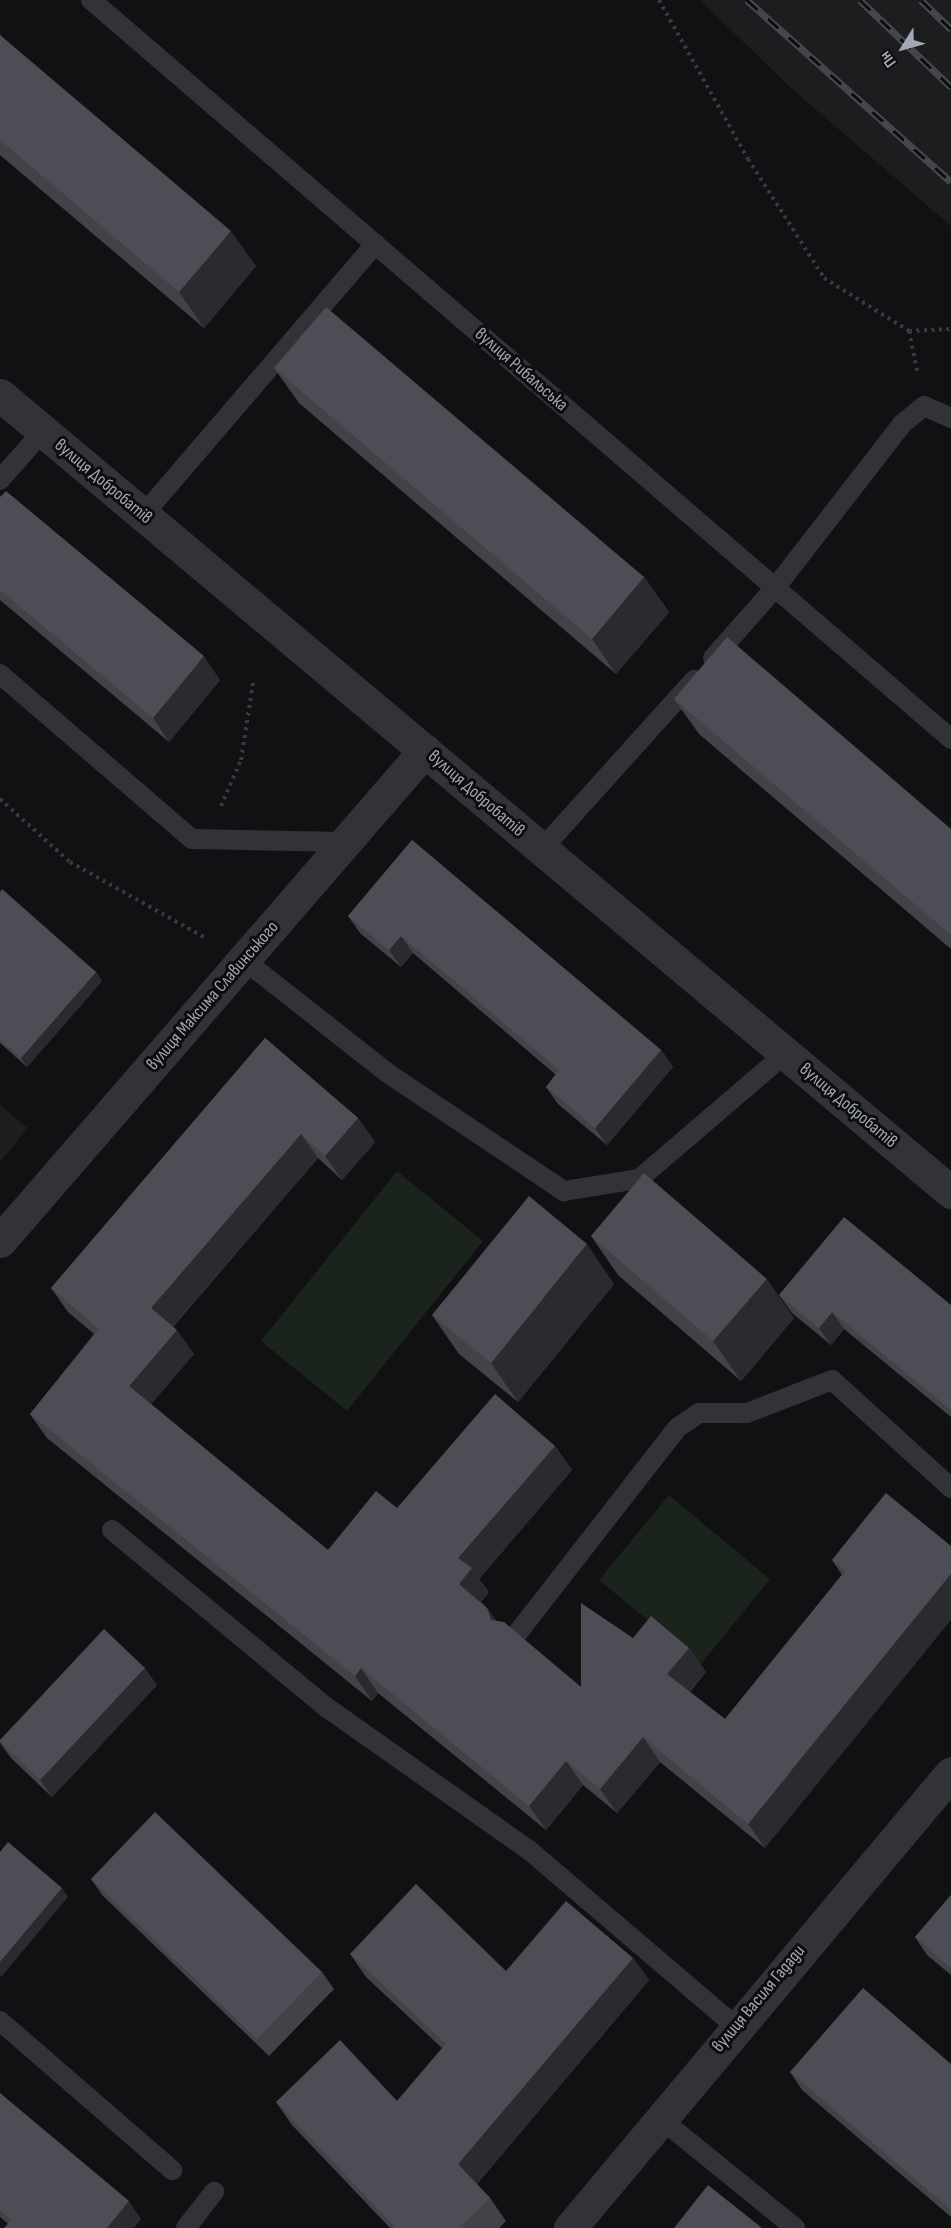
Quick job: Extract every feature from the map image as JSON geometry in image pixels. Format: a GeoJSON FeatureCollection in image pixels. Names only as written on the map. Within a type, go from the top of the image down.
{"type":"FeatureCollection","features":[{"type":"Feature","properties":{"kind":"street","name":"вулиця Добробатів"},"geometry":{"type":"LineString","coordinates":[[0,395],[951,1192]]}},
{"type":"Feature","properties":{"kind":"street","name":"вулиця Максима Славинського"},"geometry":{"type":"LineString","coordinates":[[0,1241],[425,750]]}},
{"type":"Feature","properties":{"kind":"street","name":"вулиця Василя Гадади"},"geometry":{"type":"LineString","coordinates":[[570,2228],[735,2026],[951,1773]]}},
{"type":"Feature","properties":{"kind":"lane","name":"вулиця Рибальська"},"geometry":{"type":"LineString","coordinates":[[91,0],[951,739]]}},
{"type":"Feature","properties":{"kind":"lane"},"geometry":{"type":"LineString","coordinates":[[143,515],[375,244]]}},
{"type":"Feature","properties":{"kind":"lane"},"geometry":{"type":"LineString","coordinates":[[541,850],[775,588],[902,424],[924,406],[951,418]]}},
{"type":"Feature","properties":{"kind":"lane"},"geometry":{"type":"LineString","coordinates":[[0,480],[43,431]]}},
{"type":"Feature","properties":{"kind":"lane"},"geometry":{"type":"LineString","coordinates":[[0,674],[192,839],[346,842]]}},
{"type":"Feature","properties":{"kind":"lane"},"geometry":{"type":"LineString","coordinates":[[244,960],[389,1074],[564,1191],[639,1179],[786,1053]]}},
{"type":"Feature","properties":{"kind":"lane"},"geometry":{"type":"LineString","coordinates":[[516,1635],[677,1428],[699,1413],[747,1413],[832,1380],[951,1488]]}},
{"type":"Feature","properties":{"kind":"lane"},"geometry":{"type":"LineString","coordinates":[[112,1530],[326,1707],[529,1850],[735,2026]]}},
{"type":"Feature","properties":{"kind":"lane"},"geometry":{"type":"LineString","coordinates":[[0,2021],[172,2170]]}},
{"type":"Feature","properties":{"kind":"lane"},"geometry":{"type":"LineString","coordinates":[[661,2119],[795,2228]]}},
{"type":"Feature","properties":{"kind":"lane"},"geometry":{"type":"LineString","coordinates":[[186,2228],[214,2192]]}},
{"type":"Feature","properties":{"kind":"path"},"geometry":{"type":"LineString","coordinates":[[659,0],[748,159],[824,278],[909,331],[951,328]]}},
{"type":"Feature","properties":{"kind":"path"},"geometry":{"type":"LineString","coordinates":[[909,331],[924,406]]}},
{"type":"Feature","properties":{"kind":"path"},"geometry":{"type":"LineString","coordinates":[[192,839],[214,822],[241,760],[253,683]]}},
{"type":"Feature","properties":{"kind":"path"},"geometry":{"type":"LineString","coordinates":[[0,799],[70,862],[244,960]]}},
{"type":"Feature","properties":{"kind":"shaded area"},"geometry":{"type":"Polygon","coordinates":[[[700,0],[951,0],[951,226],[792,89],[700,0]]]}},
{"type":"Feature","properties":{"kind":"shaded area"},"geometry":{"type":"Polygon","coordinates":[[[0,1105],[28,1128],[0,1162],[0,1105]]]}},
{"type":"Feature","properties":{"kind":"shaded area"},"geometry":{"type":"Polygon","coordinates":[[[397,1171],[483,1241],[347,1411],[261,1341],[397,1171]]]}},
{"type":"Feature","properties":{"kind":"shaded area"},"geometry":{"type":"Polygon","coordinates":[[[669,1495],[770,1579],[701,1664],[599,1580],[669,1495]]]}},
{"type":"Feature","properties":{"kind":"building"},"geometry":{"type":"Polygon","coordinates":[[[0,35],[231,231],[179,292],[0,140],[0,35]]]}},
{"type":"Feature","properties":{"kind":"building"},"geometry":{"type":"Polygon","coordinates":[[[326,307],[644,577],[592,639],[274,368],[326,307]]]}},
{"type":"Feature","properties":{"kind":"building"},"geometry":{"type":"Polygon","coordinates":[[[6,491],[204,656],[153,718],[0,590],[0,497],[6,491]]]}},
{"type":"Feature","properties":{"kind":"building"},"geometry":{"type":"Polygon","coordinates":[[[727,637],[951,829],[951,935],[674,699],[727,637]]]}},
{"type":"Feature","properties":{"kind":"building"},"geometry":{"type":"Polygon","coordinates":[[[412,840],[661,1050],[595,1128],[546,1087],[559,1070],[401,936],[389,950],[348,916],[412,840]]]}},
{"type":"Feature","properties":{"kind":"building"},"geometry":{"type":"Polygon","coordinates":[[[2,889],[96,972],[21,1058],[0,1040],[0,892],[2,889]]]}},
{"type":"Feature","properties":{"kind":"building"},"geometry":{"type":"Polygon","coordinates":[[[265,1038],[358,1118],[325,1156],[301,1134],[151,1308],[177,1330],[129,1386],[328,1550],[376,1491],[397,1508],[495,1394],[555,1446],[458,1558],[472,1568],[459,1584],[487,1608],[491,1620],[504,1622],[581,1687],[581,1603],[633,1638],[651,1616],[689,1648],[667,1674],[725,1719],[845,1571],[832,1560],[886,1493],[951,1546],[951,1574],[748,1824],[643,1737],[600,1789],[566,1761],[529,1806],[361,1668],[355,1676],[30,1414],[99,1329],[51,1288],[265,1038]]]}},
{"type":"Feature","properties":{"kind":"building"},"geometry":{"type":"Polygon","coordinates":[[[644,1173],[767,1279],[713,1341],[591,1236],[644,1173]]]}},
{"type":"Feature","properties":{"kind":"building"},"geometry":{"type":"Polygon","coordinates":[[[529,1196],[587,1244],[491,1363],[432,1315],[529,1196]]]}},
{"type":"Feature","properties":{"kind":"building"},"geometry":{"type":"Polygon","coordinates":[[[844,1217],[951,1305],[951,1410],[832,1312],[819,1328],[779,1295],[844,1217]]]}},
{"type":"Feature","properties":{"kind":"building"},"geometry":{"type":"Polygon","coordinates":[[[104,1629],[145,1668],[40,1780],[0,1740],[104,1629]]]}},
{"type":"Feature","properties":{"kind":"building"},"geometry":{"type":"Polygon","coordinates":[[[155,1812],[322,1972],[257,2039],[91,1879],[155,1812]]]}},
{"type":"Feature","properties":{"kind":"building"},"geometry":{"type":"Polygon","coordinates":[[[8,1842],[62,1888],[0,1962],[0,1852],[8,1842]]]}},
{"type":"Feature","properties":{"kind":"building"},"geometry":{"type":"Polygon","coordinates":[[[416,1884],[506,1971],[566,1901],[633,1958],[458,2164],[490,2198],[459,2228],[396,2228],[276,2102],[340,2040],[397,2101],[446,2044],[350,1954],[416,1884]]]}},
{"type":"Feature","properties":{"kind":"building"},"geometry":{"type":"Polygon","coordinates":[[[951,1895],[951,1968],[915,1937],[951,1895]]]}},
{"type":"Feature","properties":{"kind":"building"},"geometry":{"type":"Polygon","coordinates":[[[863,1988],[951,2064],[951,2210],[790,2072],[863,1988]]]}},
{"type":"Feature","properties":{"kind":"building"},"geometry":{"type":"Polygon","coordinates":[[[0,2093],[129,2201],[107,2228],[4,2228],[11,2220],[0,2210],[0,2093]]]}},
{"type":"Feature","properties":{"kind":"building"},"geometry":{"type":"Polygon","coordinates":[[[708,2185],[762,2228],[674,2228],[708,2185]]]}},
{"type":"Feature","properties":{"kind":"railway"},"geometry":{"type":"LineString","coordinates":[[747,0],[951,182]]}},
{"type":"Feature","properties":{"kind":"railway"},"geometry":{"type":"LineString","coordinates":[[860,0],[951,87]]}},
{"type":"Feature","properties":{"kind":"railway"},"geometry":{"type":"LineString","coordinates":[[921,0],[951,29]]}}]}
